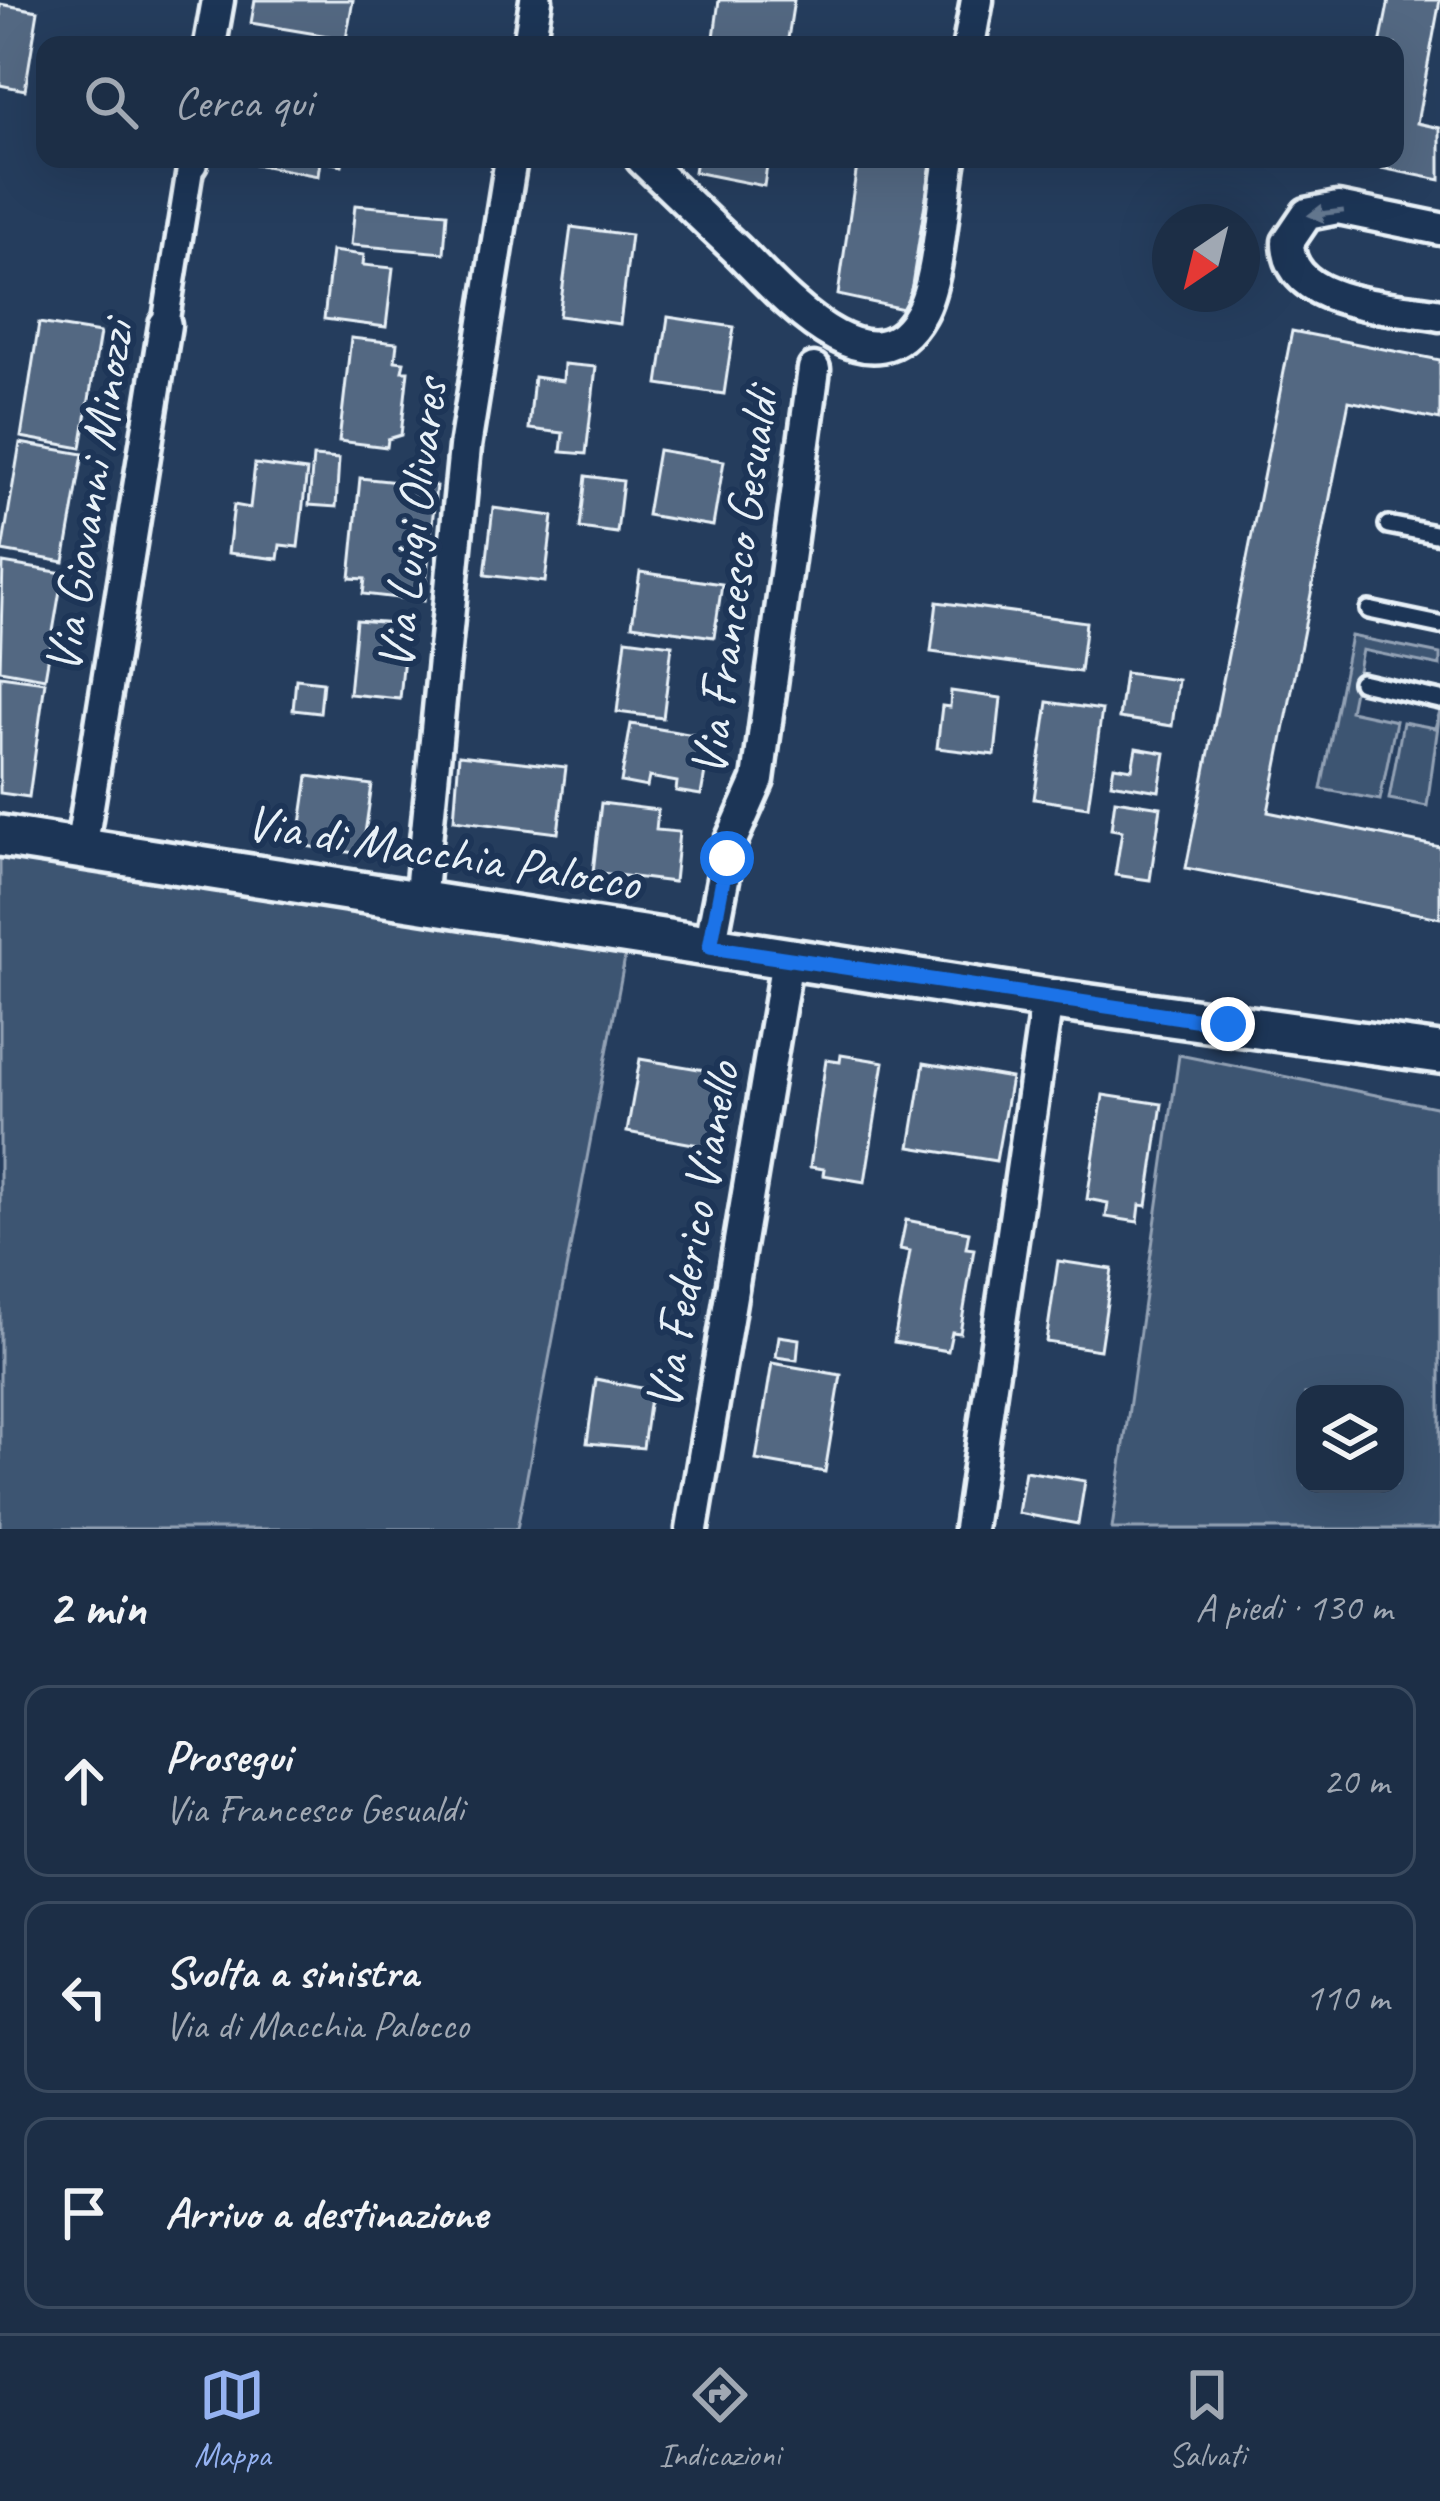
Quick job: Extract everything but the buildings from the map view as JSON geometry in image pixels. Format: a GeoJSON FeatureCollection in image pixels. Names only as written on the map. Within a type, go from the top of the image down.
{"type":"FeatureCollection","features":[{"type":"Feature","properties":{"kind":"street"},"geometry":{"type":"LineString","coordinates":[[212,36],[218,0]]}},
{"type":"Feature","properties":{"kind":"street"},"geometry":{"type":"LineString","coordinates":[[530,36],[536,0]]}},
{"type":"Feature","properties":{"kind":"street"},"geometry":{"type":"LineString","coordinates":[[971,36],[977,0]]}},
{"type":"Feature","properties":{"kind":"street","name":"Via Giovanni Minozzi"},"geometry":{"type":"LineString","coordinates":[[81,850],[190,168]]}},
{"type":"Feature","properties":{"kind":"street","name":"Via Luigi Olivares"},"geometry":{"type":"LineString","coordinates":[[420,902],[465,447],[510,168]]}},
{"type":"Feature","properties":{"kind":"street"},"geometry":{"type":"LineString","coordinates":[[651,168],[804,315],[845,341],[871,346],[903,336],[925,306],[948,168]]}},
{"type":"Feature","properties":{"kind":"street"},"geometry":{"type":"LineString","coordinates":[[1440,229],[1329,208],[1306,214],[1288,242],[1294,269],[1314,288],[1440,315]]}},
{"type":"Feature","properties":{"kind":"street","name":"Via Francesco Gesualdi"},"geometry":{"type":"LineString","coordinates":[[710,947],[730,843],[758,780],[814,369]]}},
{"type":"Feature","properties":{"kind":"street","name":"Via di Macchia Palocco"},"geometry":{"type":"LineString","coordinates":[[0,836],[787,960],[1440,1054]]}},
{"type":"Feature","properties":{"kind":"street","name":"Via Federico Vianello"},"geometry":{"type":"LineString","coordinates":[[692,1529],[787,960]]}},
{"type":"Feature","properties":{"kind":"street"},"geometry":{"type":"LineString","coordinates":[[970,1529],[1047,999]]}},
{"type":"Feature","properties":{"kind":"lane"},"geometry":{"type":"LineString","coordinates":[[1388,525],[1440,535]]}},
{"type":"Feature","properties":{"kind":"lane"},"geometry":{"type":"LineString","coordinates":[[1369,610],[1440,625]]}},
{"type":"Feature","properties":{"kind":"lane"},"geometry":{"type":"LineString","coordinates":[[1361,682],[1440,700]]}},
{"type":"Feature","properties":{"kind":"shaded area"},"geometry":{"type":"Polygon","coordinates":[[[1351,636],[1440,654],[1440,666],[1362,650],[1350,711],[1396,721],[1380,800],[1321,789],[1351,636]]]}},
{"type":"Feature","properties":{"kind":"shaded area"},"geometry":{"type":"Polygon","coordinates":[[[1440,711],[1427,806],[1389,799],[1403,722],[1435,728],[1440,711]]]}},
{"type":"Feature","properties":{"kind":"shaded area"},"geometry":{"type":"Polygon","coordinates":[[[0,836],[629,936],[517,1529],[0,1529],[0,836]]]}},
{"type":"Feature","properties":{"kind":"shaded area"},"geometry":{"type":"Polygon","coordinates":[[[1179,1055],[1440,1108],[1440,1529],[1112,1529],[1179,1055]]]}},
{"type":"Feature","properties":{"kind":"route"},"geometry":{"type":"LineString","coordinates":[[727,858],[710,947],[1228,1024]]}}]}
